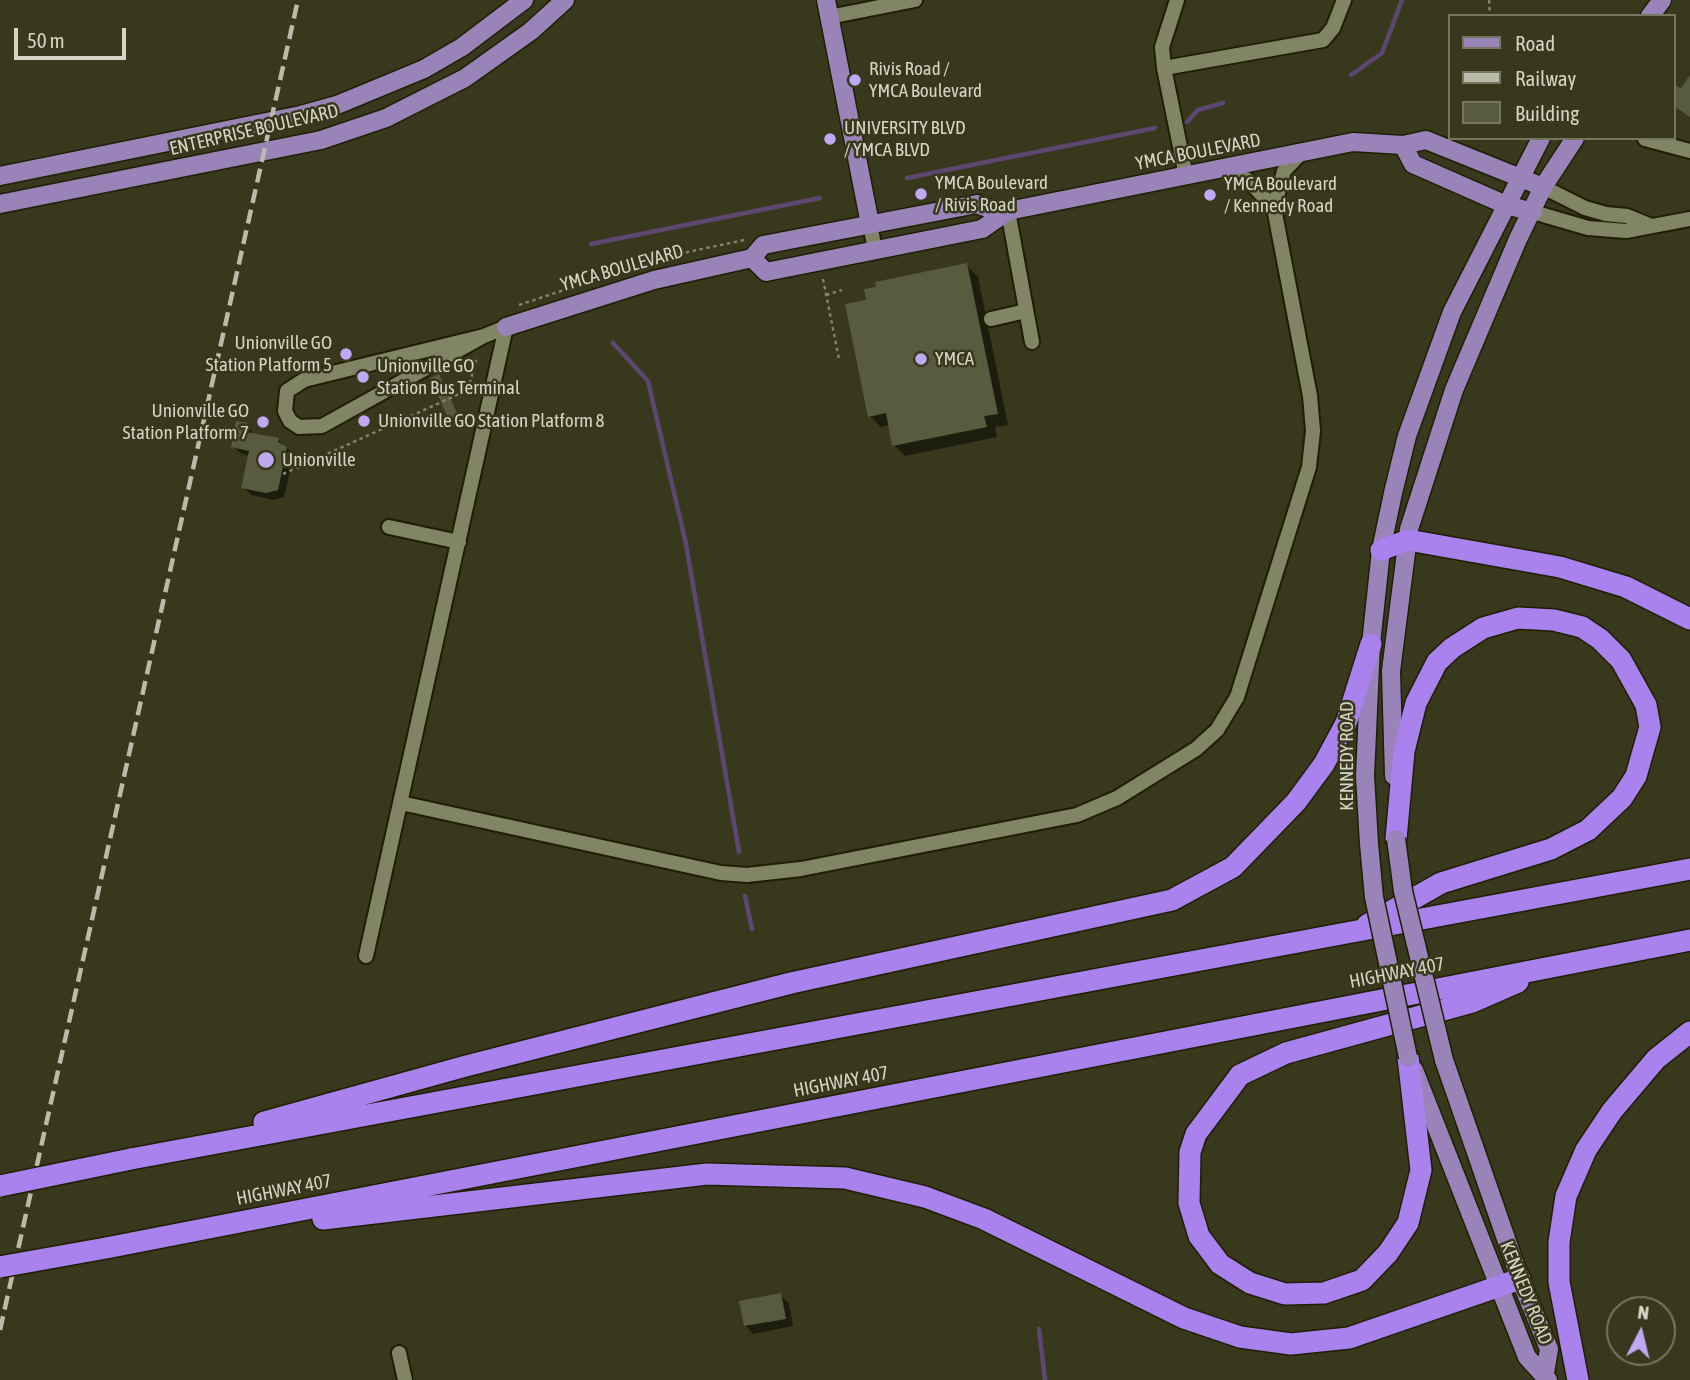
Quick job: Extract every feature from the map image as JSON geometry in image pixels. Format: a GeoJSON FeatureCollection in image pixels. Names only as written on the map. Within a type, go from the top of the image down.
{"type":"FeatureCollection","features":[{"type":"Feature","properties":{"kind":"highway"},"geometry":{"type":"LineString","coordinates":[[1381,550],[1408,540],[1560,567],[1626,587],[1690,619]]}},
{"type":"Feature","properties":{"kind":"highway"},"geometry":{"type":"LineString","coordinates":[[1349,935],[1441,883],[1551,849],[1588,830],[1622,798],[1636,776],[1650,727],[1646,705],[1621,660],[1600,639],[1582,627],[1554,620],[1518,618],[1483,628],[1452,648],[1437,662],[1416,703],[1404,751],[1396,839]]}},
{"type":"Feature","properties":{"kind":"highway"},"geometry":{"type":"LineString","coordinates":[[131,1159],[466,1066],[777,986],[1172,900],[1233,867],[1296,802],[1324,764],[1346,723],[1371,644]]}},
{"type":"Feature","properties":{"kind":"highway"},"geometry":{"type":"LineString","coordinates":[[0,1186],[131,1159],[1349,935],[1690,869]]}},
{"type":"Feature","properties":{"kind":"highway","name":"HIGHWAY 407"},"geometry":{"type":"LineString","coordinates":[[0,1267],[1690,940]]}},
{"type":"Feature","properties":{"kind":"highway"},"geometry":{"type":"LineString","coordinates":[[1408,1057],[1421,1170],[1408,1223],[1388,1253],[1362,1280],[1324,1293],[1285,1294],[1250,1283],[1220,1264],[1199,1236],[1189,1203],[1190,1152],[1196,1134],[1240,1075],[1286,1053],[1472,1002],[1560,965]]}},
{"type":"Feature","properties":{"kind":"highway"},"geometry":{"type":"LineString","coordinates":[[1578,1380],[1559,1282],[1559,1242],[1566,1196],[1586,1150],[1612,1111],[1656,1059],[1690,1032]]}},
{"type":"Feature","properties":{"kind":"highway"},"geometry":{"type":"LineString","coordinates":[[106,1248],[485,1198],[707,1174],[776,1174],[845,1178],[925,1196],[984,1219],[1184,1318],[1240,1337],[1291,1344],[1349,1338],[1511,1282]]}},
{"type":"Feature","properties":{"kind":"main road","name":"ENTERPRISE BOULEVARD"},"geometry":{"type":"LineString","coordinates":[[0,176],[301,115],[337,105],[424,69],[471,41],[524,0]]}},
{"type":"Feature","properties":{"kind":"main road","name":"ENTERPRISE BOULEVARD"},"geometry":{"type":"LineString","coordinates":[[0,204],[321,140],[386,118],[465,78],[511,47],[565,0]]}},
{"type":"Feature","properties":{"kind":"main road"},"geometry":{"type":"LineString","coordinates":[[827,9],[870,224]]}},
{"type":"Feature","properties":{"kind":"main road","name":"YMCA BOULEVARD"},"geometry":{"type":"LineString","coordinates":[[752,258],[766,272],[982,229],[1005,212],[1353,142],[1403,145],[1426,140],[1544,187]]}},
{"type":"Feature","properties":{"kind":"main road","name":"KENNEDY ROAD"},"geometry":{"type":"LineString","coordinates":[[1511,1282],[1408,1057],[1374,897],[1365,776],[1371,644],[1381,550],[1412,423],[1452,312],[1540,140]]}},
{"type":"Feature","properties":{"kind":"main road","name":"KENNEDY ROAD"},"geometry":{"type":"LineString","coordinates":[[1546,1377],[1527,1357],[1511,1282],[1444,1060],[1403,891],[1396,839],[1391,670],[1408,540],[1454,390],[1518,239],[1544,187],[1574,140]]}},
{"type":"Feature","properties":{"kind":"main road"},"geometry":{"type":"LineString","coordinates":[[1403,145],[1413,164],[1506,205],[1533,212]]}},
{"type":"Feature","properties":{"kind":"main road","name":"YMCA BOULEVARD"},"geometry":{"type":"LineString","coordinates":[[506,327],[654,280],[752,258],[763,245],[977,204],[1005,212]]}},
{"type":"Feature","properties":{"kind":"street"},"geometry":{"type":"LineString","coordinates":[[827,9],[915,0]]}},
{"type":"Feature","properties":{"kind":"street"},"geometry":{"type":"LineString","coordinates":[[1177,0],[1162,47],[1186,176]]}},
{"type":"Feature","properties":{"kind":"street"},"geometry":{"type":"LineString","coordinates":[[1164,68],[1323,40],[1333,28],[1344,0]]}},
{"type":"Feature","properties":{"kind":"street"},"geometry":{"type":"LineString","coordinates":[[1649,140],[1690,151]]}},
{"type":"Feature","properties":{"kind":"street"},"geometry":{"type":"LineString","coordinates":[[401,803],[721,873],[747,875],[862,857],[1077,815],[1117,798],[1162,773],[1196,749],[1217,730],[1237,697],[1309,467],[1313,431],[1310,396],[1273,208],[1284,172],[1302,152]]}},
{"type":"Feature","properties":{"kind":"street"},"geometry":{"type":"LineString","coordinates":[[1222,169],[1248,180],[1273,208]]}},
{"type":"Feature","properties":{"kind":"street"},"geometry":{"type":"LineString","coordinates":[[1544,187],[1585,208],[1606,215],[1628,216],[1649,225]]}},
{"type":"Feature","properties":{"kind":"street"},"geometry":{"type":"LineString","coordinates":[[1005,212],[1032,342]]}},
{"type":"Feature","properties":{"kind":"street"},"geometry":{"type":"LineString","coordinates":[[1533,212],[1588,228],[1626,231],[1690,219]]}},
{"type":"Feature","properties":{"kind":"street"},"geometry":{"type":"LineString","coordinates":[[870,224],[875,250]]}},
{"type":"Feature","properties":{"kind":"street"},"geometry":{"type":"LineString","coordinates":[[992,319],[1026,312]]}},
{"type":"Feature","properties":{"kind":"street"},"geometry":{"type":"LineString","coordinates":[[366,956],[506,327]]}},
{"type":"Feature","properties":{"kind":"street"},"geometry":{"type":"LineString","coordinates":[[484,336],[303,380],[287,391],[285,411],[289,421],[299,426],[322,426],[484,336],[506,327]]}},
{"type":"Feature","properties":{"kind":"street"},"geometry":{"type":"LineString","coordinates":[[389,527],[458,542]]}},
{"type":"Feature","properties":{"kind":"street"},"geometry":{"type":"LineString","coordinates":[[399,1353],[405,1380]]}},
{"type":"Feature","properties":{"kind":"path"},"geometry":{"type":"LineString","coordinates":[[823,279],[839,359]]}},
{"type":"Feature","properties":{"kind":"path"},"geometry":{"type":"LineString","coordinates":[[826,295],[842,290]]}},
{"type":"Feature","properties":{"kind":"building"},"geometry":{"type":"Polygon","coordinates":[[[1690,75],[1690,117],[1676,107],[1676,86],[1681,88],[1690,75]]]}},
{"type":"Feature","properties":{"kind":"building","name":"YMCA"},"geometry":{"type":"Polygon","coordinates":[[[967,263],[998,414],[984,416],[987,427],[892,446],[886,413],[868,417],[845,304],[866,300],[864,289],[876,287],[875,282],[967,263]]]}},
{"type":"Feature","properties":{"kind":"building"},"geometry":{"type":"Polygon","coordinates":[[[439,374],[461,422],[452,426],[430,378],[439,374]]]}},
{"type":"Feature","properties":{"kind":"building","name":"Unionville"},"geometry":{"type":"Polygon","coordinates":[[[236,421],[248,423],[247,432],[279,438],[278,442],[287,447],[278,490],[266,493],[241,488],[249,451],[231,447],[236,421]]]}},
{"type":"Feature","properties":{"kind":"building"},"geometry":{"type":"Polygon","coordinates":[[[781,1293],[786,1319],[744,1326],[739,1301],[781,1293]]]}},
{"type":"Feature","properties":{"kind":"waterway"},"geometry":{"type":"LineString","coordinates":[[1351,75],[1382,53],[1402,0]]}},
{"type":"Feature","properties":{"kind":"waterway"},"geometry":{"type":"LineString","coordinates":[[1187,122],[1198,110],[1223,103]]}},
{"type":"Feature","properties":{"kind":"waterway"},"geometry":{"type":"LineString","coordinates":[[907,178],[1155,128]]}},
{"type":"Feature","properties":{"kind":"waterway"},"geometry":{"type":"LineString","coordinates":[[591,244],[820,198]]}},
{"type":"Feature","properties":{"kind":"waterway"},"geometry":{"type":"LineString","coordinates":[[613,343],[648,381],[686,544],[739,852]]}},
{"type":"Feature","properties":{"kind":"waterway"},"geometry":{"type":"LineString","coordinates":[[745,896],[752,929]]}},
{"type":"Feature","properties":{"kind":"waterway"},"geometry":{"type":"LineString","coordinates":[[1039,1329],[1045,1380]]}},
{"type":"Feature","properties":{"kind":"railway"},"geometry":{"type":"LineString","coordinates":[[0,1330],[298,0]]}},
{"type":"Feature","properties":{"kind":"place","name":"Rivis Road / YMCA Boulevard"},"geometry":{"type":"Point","coordinates":[855,80]}},
{"type":"Feature","properties":{"kind":"place","name":"UNIVERSITY BLVD / YMCA BLVD"},"geometry":{"type":"Point","coordinates":[830,139]}},
{"type":"Feature","properties":{"kind":"place","name":"YMCA Boulevard / Rivis Road"},"geometry":{"type":"Point","coordinates":[921,194]}},
{"type":"Feature","properties":{"kind":"place","name":"YMCA Boulevard / Kennedy Road"},"geometry":{"type":"Point","coordinates":[1210,195]}},
{"type":"Feature","properties":{"kind":"place","name":"Unionville GO Station Platform 5"},"geometry":{"type":"Point","coordinates":[346,354]}},
{"type":"Feature","properties":{"kind":"place","name":"YMCA"},"geometry":{"type":"Point","coordinates":[921,359]}},
{"type":"Feature","properties":{"kind":"place","name":"Unionville GO Station Bus Terminal"},"geometry":{"type":"Point","coordinates":[363,377]}},
{"type":"Feature","properties":{"kind":"place","name":"Unionville GO Station Platform 8"},"geometry":{"type":"Point","coordinates":[364,421]}},
{"type":"Feature","properties":{"kind":"place","name":"Unionville GO Station Platform 7"},"geometry":{"type":"Point","coordinates":[263,422]}},
{"type":"Feature","properties":{"kind":"place","name":"Unionville"},"geometry":{"type":"Point","coordinates":[266,460]}}]}
